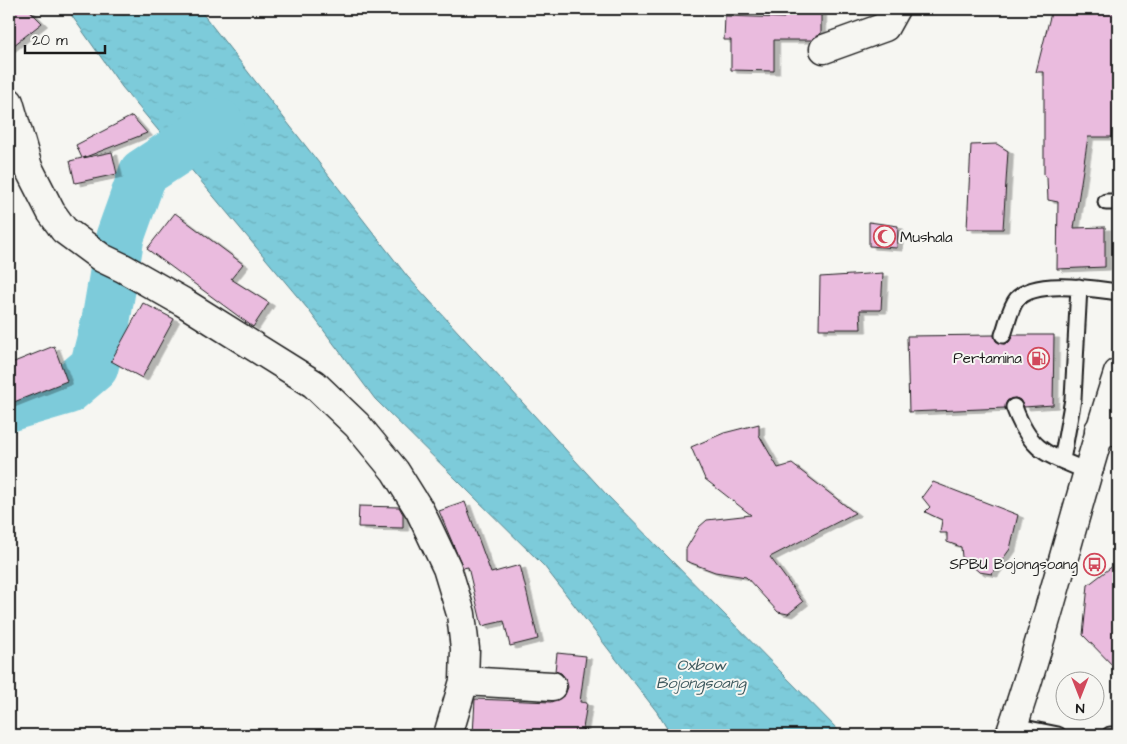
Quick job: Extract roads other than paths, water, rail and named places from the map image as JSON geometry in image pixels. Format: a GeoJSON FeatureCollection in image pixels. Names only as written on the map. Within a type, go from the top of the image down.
{"type":"FeatureCollection","features":[{"type":"Feature","properties":{"kind":"street"},"geometry":{"type":"LineString","coordinates":[[824,49],[885,27],[895,9]]}},
{"type":"Feature","properties":{"kind":"street"},"geometry":{"type":"LineString","coordinates":[[9,102],[18,167],[64,230],[112,263],[247,341],[314,384],[357,425],[395,472],[420,511],[446,568],[461,614],[465,649],[464,680],[448,735]]}},
{"type":"Feature","properties":{"kind":"street"},"geometry":{"type":"LineString","coordinates":[[1012,731],[1038,650],[1087,471],[1109,431],[1118,373]]}},
{"type":"Feature","properties":{"kind":"street"},"geometry":{"type":"LineString","coordinates":[[464,680],[552,686]]}},
{"type":"Feature","properties":{"kind":"lane"},"geometry":{"type":"LineString","coordinates":[[1062,460],[1073,399],[1079,287]]}},
{"type":"Feature","properties":{"kind":"lane"},"geometry":{"type":"LineString","coordinates":[[1003,335],[1016,300],[1033,289],[1079,287],[1118,292]]}},
{"type":"Feature","properties":{"kind":"lane"},"geometry":{"type":"LineString","coordinates":[[1014,407],[1022,430],[1039,450],[1087,471]]}},
{"type":"Feature","properties":{"kind":"lane"},"geometry":{"type":"LineString","coordinates":[[1012,731],[1058,735]]}},
{"type":"Feature","properties":{"kind":"lane"},"geometry":{"type":"LineString","coordinates":[[1110,735],[1118,735]]}},
{"type":"Feature","properties":{"kind":"water","name":"Oxbow Bojongsoang"},"geometry":{"type":"Polygon","coordinates":[[[67,9],[199,9],[407,276],[606,494],[843,735],[671,735],[657,712],[544,566],[375,399],[307,308],[122,87],[67,9]]]}},
{"type":"Feature","properties":{"kind":"waterway"},"geometry":{"type":"LineString","coordinates":[[9,407],[67,390],[94,367],[106,320],[120,237],[143,173],[219,123]]}},
{"type":"Feature","properties":{"kind":"place","name":"Mushala"},"geometry":{"type":"Point","coordinates":[884,237]}},
{"type":"Feature","properties":{"kind":"place","name":"Pertamina"},"geometry":{"type":"Point","coordinates":[1038,358]}},
{"type":"Feature","properties":{"kind":"place","name":"SPBU Bojongsoang"},"geometry":{"type":"Point","coordinates":[1094,564]}}]}
